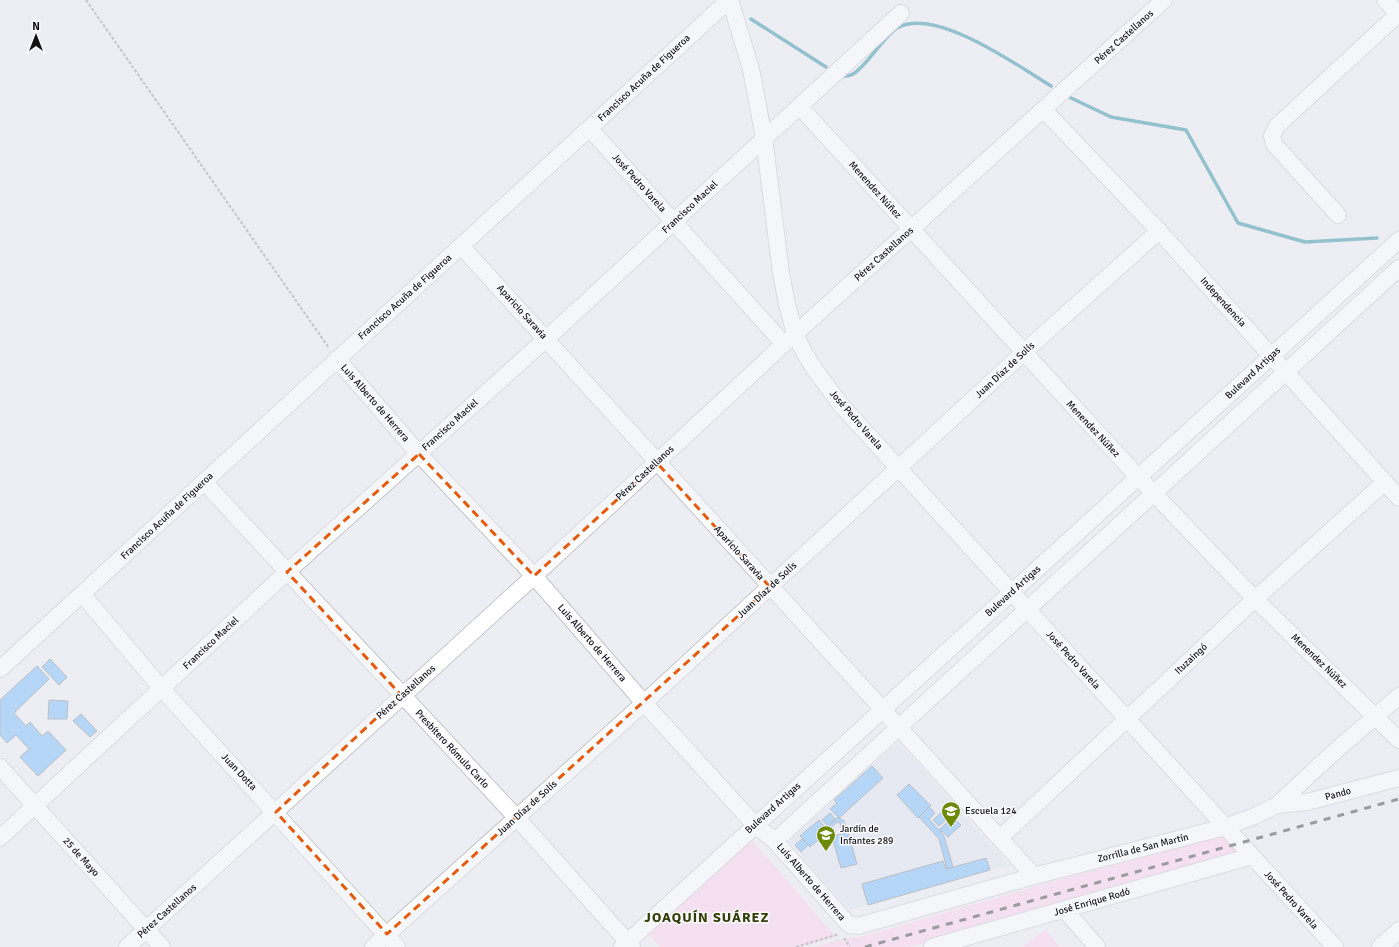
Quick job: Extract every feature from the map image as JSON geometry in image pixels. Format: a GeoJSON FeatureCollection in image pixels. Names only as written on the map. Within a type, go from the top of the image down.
{"type":"FeatureCollection","features":[{"type":"Feature","properties":{"kind":"street","name":"Francisco Acuña de Figueroa"},"geometry":{"type":"LineString","coordinates":[[0,668],[590,129],[729,0]]}},
{"type":"Feature","properties":{"kind":"street"},"geometry":{"type":"LineString","coordinates":[[729,0],[751,69],[764,138],[790,339]]}},
{"type":"Feature","properties":{"kind":"street","name":"Pérez Castellanos"},"geometry":{"type":"LineString","coordinates":[[127,947],[534,576],[790,339],[1164,0]]}},
{"type":"Feature","properties":{"kind":"street"},"geometry":{"type":"LineString","coordinates":[[1338,215],[1274,144],[1272,136],[1276,126],[1398,15],[1385,0]]}},
{"type":"Feature","properties":{"kind":"street","name":"Francisco Maciel"},"geometry":{"type":"LineString","coordinates":[[0,838],[287,572],[546,339],[764,138],[800,107],[900,13]]}},
{"type":"Feature","properties":{"kind":"street","name":"Menendez Núñez"},"geometry":{"type":"LineString","coordinates":[[800,107],[1138,478],[1255,599],[1399,740]]}},
{"type":"Feature","properties":{"kind":"street","name":"Independencia"},"geometry":{"type":"LineString","coordinates":[[1044,110],[1159,231],[1399,498]]}},
{"type":"Feature","properties":{"kind":"street","name":"José Pedro Varela"},"geometry":{"type":"LineString","coordinates":[[590,129],[674,222],[790,339],[841,405],[1335,947]]}},
{"type":"Feature","properties":{"kind":"street","name":"Juan Díaz de Solís"},"geometry":{"type":"LineString","coordinates":[[373,947],[644,703],[1023,353],[1159,231]]}},
{"type":"Feature","properties":{"kind":"street","name":"Bulevard Artigas"},"geometry":{"type":"LineString","coordinates":[[627,945],[755,824],[1399,240]]}},
{"type":"Feature","properties":{"kind":"street","name":"Aparicio Saravia"},"geometry":{"type":"LineString","coordinates":[[461,246],[1034,876]]}},
{"type":"Feature","properties":{"kind":"street"},"geometry":{"type":"LineString","coordinates":[[775,841],[1066,576],[1154,493],[1399,269],[1379,258]]}},
{"type":"Feature","properties":{"kind":"street","name":"Luis Alberto de Herrera"},"geometry":{"type":"LineString","coordinates":[[337,359],[419,454],[534,576],[644,703],[755,824],[775,841],[849,926]]}},
{"type":"Feature","properties":{"kind":"street","name":"Presbítero Rómulo Carlo"},"geometry":{"type":"LineString","coordinates":[[204,482],[517,818],[627,945]]}},
{"type":"Feature","properties":{"kind":"street","name":"Ituzaingó"},"geometry":{"type":"LineString","coordinates":[[1000,838],[1255,599],[1385,482]]}},
{"type":"Feature","properties":{"kind":"street"},"geometry":{"type":"LineString","coordinates":[[1050,558],[1059,560],[1065,567],[1066,576]]}},
{"type":"Feature","properties":{"kind":"street","name":"Juan Dotta"},"geometry":{"type":"LineString","coordinates":[[82,594],[162,689],[398,947]]}},
{"type":"Feature","properties":{"kind":"street"},"geometry":{"type":"LineString","coordinates":[[978,623],[978,632],[984,640],[993,641]]}},
{"type":"Feature","properties":{"kind":"street","name":"Zorrilla de San Martín"},"geometry":{"type":"LineString","coordinates":[[849,926],[858,926],[1034,876],[1225,827],[1255,816],[1277,805],[1399,696]]}},
{"type":"Feature","properties":{"kind":"street","name":"25 de Mayo"},"geometry":{"type":"LineString","coordinates":[[0,767],[162,947]]}},
{"type":"Feature","properties":{"kind":"street","name":"Pando"},"geometry":{"type":"LineString","coordinates":[[1277,805],[1307,802],[1399,778]]}},
{"type":"Feature","properties":{"kind":"street","name":"José Enrique Rodó"},"geometry":{"type":"LineString","coordinates":[[932,947],[1252,856]]}},
{"type":"Feature","properties":{"kind":"street"},"geometry":{"type":"LineString","coordinates":[[1065,910],[1097,947]]}},
{"type":"Feature","properties":{"kind":"street"},"geometry":{"type":"LineString","coordinates":[[1380,947],[1399,930]]}},
{"type":"Feature","properties":{"kind":"path"},"geometry":{"type":"LineString","coordinates":[[86,0],[337,359]]}},
{"type":"Feature","properties":{"kind":"path"},"geometry":{"type":"LineString","coordinates":[[796,947],[842,934],[850,947]]}},
{"type":"Feature","properties":{"kind":"highlighted area"},"geometry":{"type":"Polygon","coordinates":[[[419,454],[534,576],[657,463],[770,587],[387,934],[276,812],[401,695],[287,572],[419,454]]]}},
{"type":"Feature","properties":{"kind":"shaded area"},"geometry":{"type":"Polygon","coordinates":[[[898,742],[1009,865],[849,910],[789,841],[898,742]]]}},
{"type":"Feature","properties":{"kind":"shaded area"},"geometry":{"type":"Polygon","coordinates":[[[1217,837],[1223,837],[1238,853],[1205,865],[910,947],[813,947],[837,940],[864,936],[1040,885],[1217,837]]]}},
{"type":"Feature","properties":{"kind":"shaded area"},"geometry":{"type":"Polygon","coordinates":[[[752,840],[836,937],[802,947],[660,947],[647,933],[752,840]]]}},
{"type":"Feature","properties":{"kind":"shaded area"},"geometry":{"type":"Polygon","coordinates":[[[1046,929],[1059,947],[1022,947],[1046,929]]]}},
{"type":"Feature","properties":{"kind":"building"},"geometry":{"type":"Polygon","coordinates":[[[50,659],[67,677],[59,685],[42,667],[50,659]]]}},
{"type":"Feature","properties":{"kind":"building"},"geometry":{"type":"Polygon","coordinates":[[[37,666],[49,679],[14,713],[26,726],[30,722],[42,736],[48,731],[66,750],[38,776],[20,757],[29,749],[16,735],[7,743],[0,735],[0,700],[37,666]]]}},
{"type":"Feature","properties":{"kind":"building"},"geometry":{"type":"Polygon","coordinates":[[[49,700],[68,701],[67,719],[48,719],[49,700]]]}},
{"type":"Feature","properties":{"kind":"building"},"geometry":{"type":"Polygon","coordinates":[[[81,714],[97,731],[90,737],[73,721],[81,714]]]}},
{"type":"Feature","properties":{"kind":"building"},"geometry":{"type":"Polygon","coordinates":[[[872,766],[883,778],[839,818],[830,809],[837,803],[834,800],[872,766]]]}},
{"type":"Feature","properties":{"kind":"building"},"geometry":{"type":"Polygon","coordinates":[[[909,784],[931,806],[918,818],[897,795],[909,784]]]}},
{"type":"Feature","properties":{"kind":"building"},"geometry":{"type":"Polygon","coordinates":[[[929,807],[935,813],[929,819],[939,830],[940,829],[942,831],[941,832],[944,836],[953,867],[947,869],[939,839],[919,817],[929,807]]]}},
{"type":"Feature","properties":{"kind":"building"},"geometry":{"type":"Polygon","coordinates":[[[943,811],[949,817],[939,826],[933,820],[943,811]]]}},
{"type":"Feature","properties":{"kind":"building"},"geometry":{"type":"Polygon","coordinates":[[[830,813],[835,819],[828,826],[822,820],[830,813]]]}},
{"type":"Feature","properties":{"kind":"building"},"geometry":{"type":"Polygon","coordinates":[[[838,817],[844,821],[848,832],[843,833],[840,823],[837,822],[828,830],[826,828],[838,817]]]}},
{"type":"Feature","properties":{"kind":"building"},"geometry":{"type":"Polygon","coordinates":[[[952,817],[961,825],[948,837],[940,829],[952,817]]]}},
{"type":"Feature","properties":{"kind":"building"},"geometry":{"type":"Polygon","coordinates":[[[819,820],[829,831],[810,847],[800,836],[819,820]]]}},
{"type":"Feature","properties":{"kind":"building"},"geometry":{"type":"Polygon","coordinates":[[[848,832],[857,864],[841,868],[832,837],[848,832]]]}},
{"type":"Feature","properties":{"kind":"building"},"geometry":{"type":"Polygon","coordinates":[[[802,839],[808,845],[801,852],[795,845],[802,839]]]}},
{"type":"Feature","properties":{"kind":"building"},"geometry":{"type":"Polygon","coordinates":[[[986,858],[990,870],[868,905],[862,884],[943,861],[946,869],[986,858]]]}},
{"type":"Feature","properties":{"kind":"waterway"},"geometry":{"type":"LineString","coordinates":[[751,19],[826,67]]}},
{"type":"Feature","properties":{"kind":"waterway"},"geometry":{"type":"LineString","coordinates":[[841,77],[852,75],[864,65],[886,38],[897,28],[913,23],[932,25],[954,31],[976,41],[1051,86]]}},
{"type":"Feature","properties":{"kind":"waterway"},"geometry":{"type":"LineString","coordinates":[[1069,97],[1111,117],[1186,130],[1238,223],[1305,242],[1377,238]]}},
{"type":"Feature","properties":{"kind":"railway"},"geometry":{"type":"LineString","coordinates":[[865,947],[1399,799]]}},
{"type":"Feature","properties":{"kind":"place","name":"Escuela 124"},"geometry":{"type":"Point","coordinates":[951,828]}},
{"type":"Feature","properties":{"kind":"place","name":"Jardín de Infantes 289"},"geometry":{"type":"Point","coordinates":[826,852]}},
{"type":"Feature","properties":{"kind":"district","name":"JOAQUÍN SUÁREZ"},"geometry":{"type":"Point","coordinates":[707,917]}}]}
